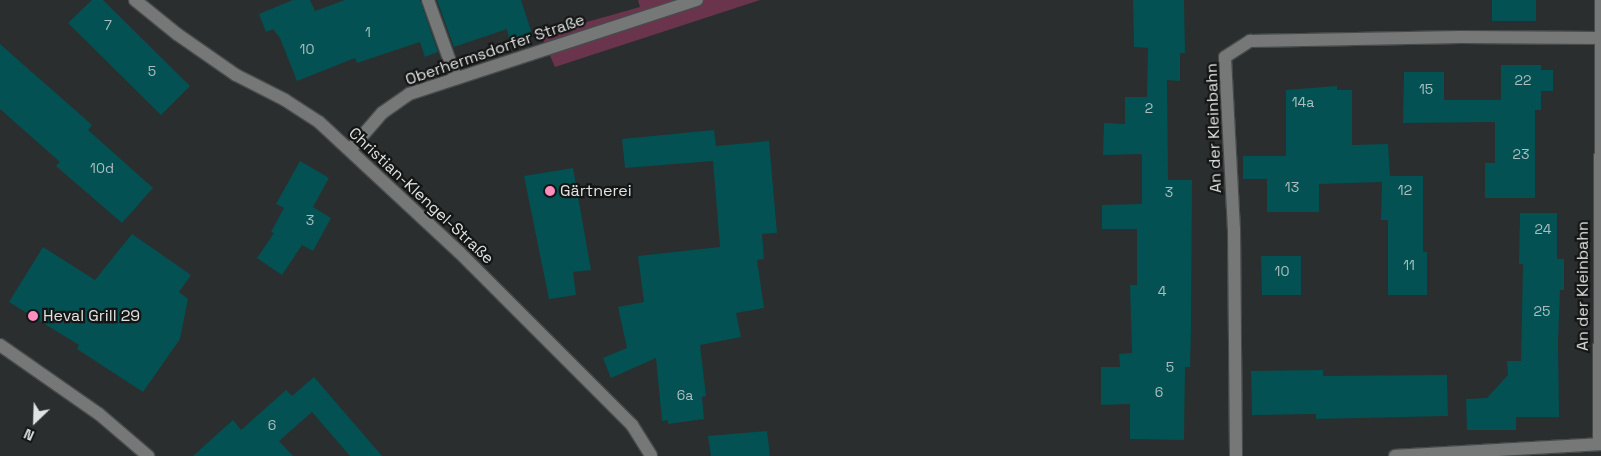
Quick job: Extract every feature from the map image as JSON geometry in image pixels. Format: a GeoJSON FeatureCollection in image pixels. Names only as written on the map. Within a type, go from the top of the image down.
{"type":"FeatureCollection","features":[{"type":"Feature","properties":{"kind":"street","name":"Christian-Klengel-Straße"},"geometry":{"type":"LineString","coordinates":[[135,0],[177,34],[236,75],[285,100],[319,122],[459,252],[632,425],[651,456]]}},
{"type":"Feature","properties":{"kind":"street"},"geometry":{"type":"LineString","coordinates":[[428,0],[456,78]]}},
{"type":"Feature","properties":{"kind":"street","name":"Oberhermsdorfer Straße"},"geometry":{"type":"LineString","coordinates":[[350,150],[382,113],[409,94],[662,5],[697,0]]}},
{"type":"Feature","properties":{"kind":"street","name":"An der Kleinbahn"},"geometry":{"type":"LineString","coordinates":[[1395,456],[1593,447],[1601,0]]}},
{"type":"Feature","properties":{"kind":"street","name":"An der Kleinbahn"},"geometry":{"type":"LineString","coordinates":[[1236,456],[1234,230],[1224,58],[1250,42],[1461,37],[1600,38]]}},
{"type":"Feature","properties":{"kind":"street"},"geometry":{"type":"LineString","coordinates":[[0,345],[99,414],[148,456]]}},
{"type":"Feature","properties":{"kind":"shaded area"},"geometry":{"type":"Polygon","coordinates":[[[638,0],[760,0],[555,67],[541,35],[640,7],[638,0]]]}},
{"type":"Feature","properties":{"kind":"building"},"geometry":{"type":"Polygon","coordinates":[[[92,0],[103,0],[190,86],[161,115],[68,23],[92,0]]]}},
{"type":"Feature","properties":{"kind":"building"},"geometry":{"type":"Polygon","coordinates":[[[293,0],[310,0],[315,11],[345,0],[420,0],[438,52],[425,57],[420,42],[357,63],[355,58],[297,81],[280,38],[273,29],[266,32],[259,14],[293,0]]]}},
{"type":"Feature","properties":{"kind":"building"},"geometry":{"type":"Polygon","coordinates":[[[437,0],[521,0],[533,37],[510,45],[507,29],[454,47],[437,0]]]}},
{"type":"Feature","properties":{"kind":"building"},"geometry":{"type":"Polygon","coordinates":[[[1133,0],[1184,0],[1185,53],[1180,53],[1180,81],[1167,80],[1168,180],[1192,180],[1190,367],[1185,367],[1184,440],[1130,439],[1130,404],[1101,405],[1101,367],[1120,367],[1119,354],[1132,353],[1130,285],[1137,285],[1137,229],[1102,229],[1102,205],[1142,204],[1142,154],[1103,155],[1104,123],[1125,124],[1125,97],[1147,97],[1148,48],[1134,47],[1133,0]]]}},
{"type":"Feature","properties":{"kind":"building"},"geometry":{"type":"Polygon","coordinates":[[[1492,0],[1536,0],[1536,21],[1492,21],[1492,0]]]}},
{"type":"Feature","properties":{"kind":"building"},"geometry":{"type":"Polygon","coordinates":[[[0,44],[92,125],[88,130],[153,188],[122,223],[56,166],[60,162],[0,109],[0,44]]]}},
{"type":"Feature","properties":{"kind":"building"},"geometry":{"type":"Polygon","coordinates":[[[1501,65],[1541,65],[1541,70],[1553,70],[1553,91],[1541,91],[1541,110],[1535,110],[1535,198],[1485,198],[1485,163],[1495,163],[1495,122],[1403,123],[1404,72],[1444,72],[1444,100],[1501,100],[1501,65]]]}},
{"type":"Feature","properties":{"kind":"building"},"geometry":{"type":"Polygon","coordinates":[[[1337,86],[1337,90],[1352,90],[1352,145],[1388,144],[1390,176],[1423,176],[1423,252],[1427,252],[1427,295],[1388,295],[1388,220],[1381,220],[1382,182],[1319,184],[1319,212],[1267,212],[1267,179],[1243,179],[1243,156],[1286,156],[1286,90],[1337,86]]]}},
{"type":"Feature","properties":{"kind":"building"},"geometry":{"type":"Polygon","coordinates":[[[714,130],[716,146],[769,141],[777,233],[762,234],[764,259],[757,260],[764,308],[736,313],[741,337],[700,345],[706,396],[702,397],[704,419],[668,424],[668,420],[662,421],[656,358],[611,378],[603,358],[627,348],[618,307],[644,302],[638,256],[720,247],[713,161],[625,168],[622,139],[714,130]]]}},
{"type":"Feature","properties":{"kind":"building"},"geometry":{"type":"Polygon","coordinates":[[[300,161],[329,178],[313,207],[331,218],[313,251],[302,245],[282,275],[257,258],[274,233],[271,232],[284,208],[276,204],[300,161]]]}},
{"type":"Feature","properties":{"kind":"building"},"geometry":{"type":"Polygon","coordinates":[[[573,168],[591,270],[573,272],[576,295],[549,299],[524,176],[573,168]]]}},
{"type":"Feature","properties":{"kind":"building"},"geometry":{"type":"Polygon","coordinates":[[[1520,213],[1557,213],[1557,259],[1564,259],[1564,290],[1560,290],[1558,341],[1559,417],[1516,417],[1516,430],[1467,430],[1466,399],[1487,398],[1508,375],[1507,361],[1521,361],[1523,264],[1519,264],[1520,213]]]}},
{"type":"Feature","properties":{"kind":"building"},"geometry":{"type":"Polygon","coordinates":[[[132,234],[191,275],[179,292],[188,299],[180,339],[143,392],[77,349],[79,345],[9,302],[43,247],[95,280],[132,234]]]}},
{"type":"Feature","properties":{"kind":"building"},"geometry":{"type":"Polygon","coordinates":[[[1261,256],[1301,256],[1301,295],[1262,295],[1261,256]]]}},
{"type":"Feature","properties":{"kind":"building"},"geometry":{"type":"Polygon","coordinates":[[[1323,370],[1323,376],[1447,375],[1448,416],[1316,419],[1316,414],[1252,415],[1251,371],[1323,370]]]}},
{"type":"Feature","properties":{"kind":"building"},"geometry":{"type":"Polygon","coordinates":[[[314,377],[382,456],[350,456],[312,412],[279,441],[293,456],[193,456],[233,420],[241,430],[286,390],[292,396],[314,377]]]}},
{"type":"Feature","properties":{"kind":"building"},"geometry":{"type":"Polygon","coordinates":[[[767,431],[770,456],[711,456],[708,436],[767,431]]]}},
{"type":"Feature","properties":{"kind":"place","name":"Gärtnerei"},"geometry":{"type":"Point","coordinates":[550,191]}},
{"type":"Feature","properties":{"kind":"place","name":"Heval Grill 29"},"geometry":{"type":"Point","coordinates":[33,316]}}]}
